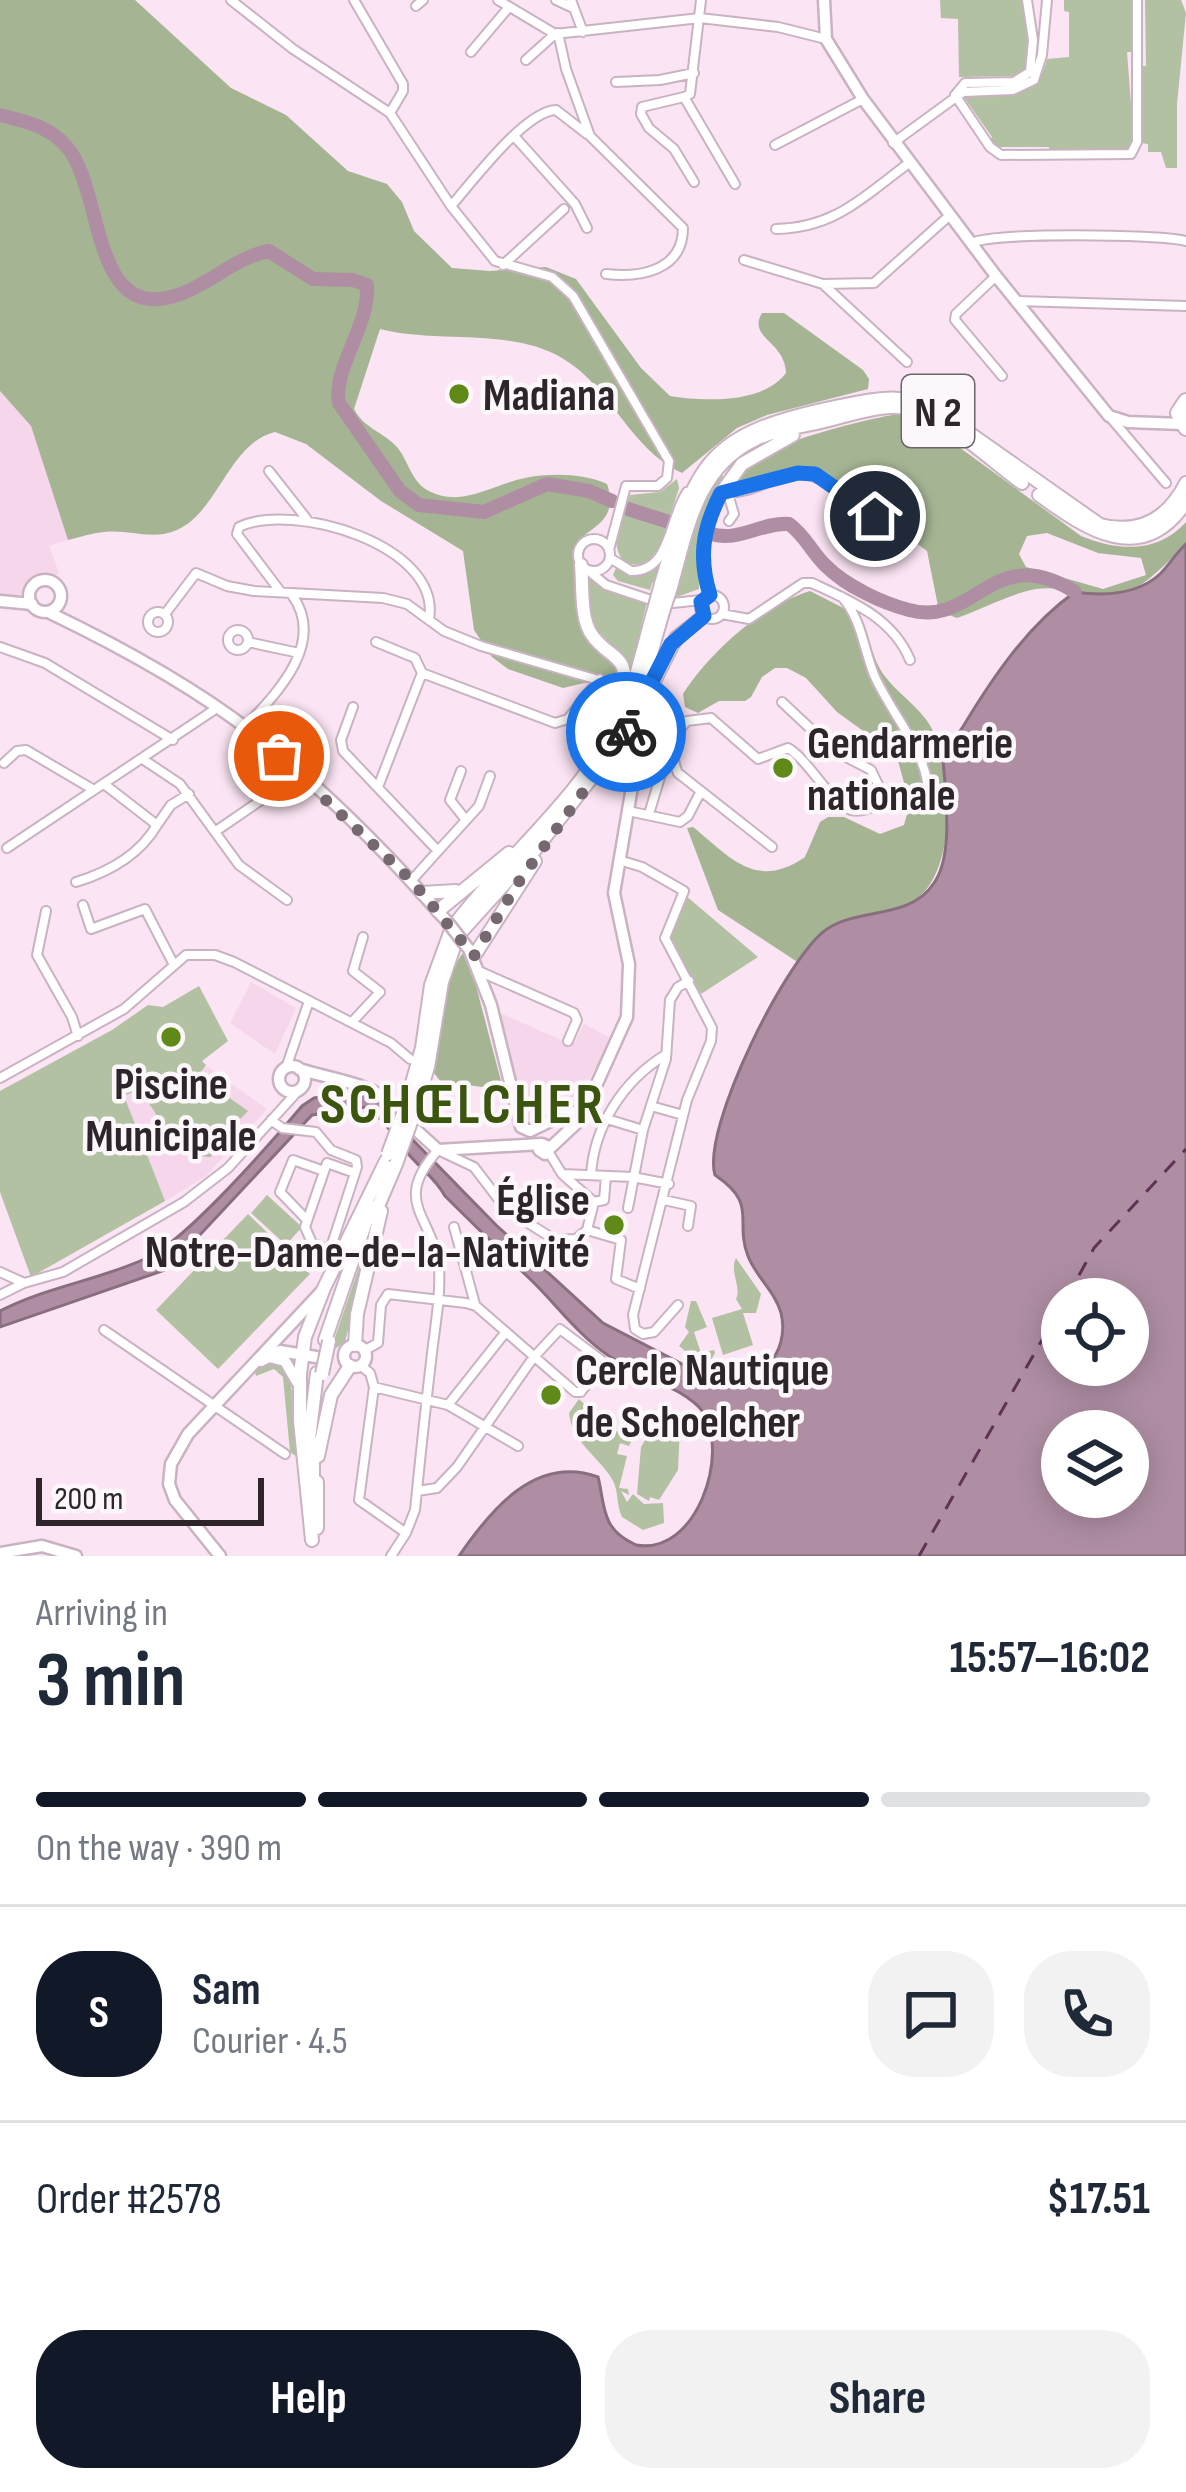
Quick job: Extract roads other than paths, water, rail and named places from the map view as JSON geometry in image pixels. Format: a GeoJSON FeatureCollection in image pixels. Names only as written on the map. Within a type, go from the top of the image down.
{"type":"FeatureCollection","features":[{"type":"Feature","properties":{"kind":"main road"},"geometry":{"type":"LineString","coordinates":[[824,0],[826,39],[863,99],[1109,416],[1128,422],[1183,416]]}},
{"type":"Feature","properties":{"kind":"main road","name":"N 2"},"geometry":{"type":"LineString","coordinates":[[316,1556],[308,1436],[320,1373],[319,1351],[431,1052],[442,982],[456,933],[550,815],[612,752],[640,692],[665,610],[677,534],[692,487],[724,446],[758,428],[876,398],[907,397],[935,409],[1100,525],[1126,529],[1148,524],[1166,513],[1186,483]]}},
{"type":"Feature","properties":{"kind":"main road","name":"N 2"},"geometry":{"type":"LineString","coordinates":[[683,514],[736,451],[773,433],[888,407],[918,410],[1084,527],[1106,536],[1129,538],[1159,529],[1186,502]]}},
{"type":"Feature","properties":{"kind":"main road"},"geometry":{"type":"LineString","coordinates":[[724,493],[734,472],[754,455],[821,422]]}},
{"type":"Feature","properties":{"kind":"main road"},"geometry":{"type":"LineString","coordinates":[[456,933],[576,790],[612,718],[625,677],[619,659],[590,633],[585,568]]}},
{"type":"Feature","properties":{"kind":"main road"},"geometry":{"type":"LineString","coordinates":[[31,598],[37,583],[52,582],[60,592],[53,608]]}},
{"type":"Feature","properties":{"kind":"main road"},"geometry":{"type":"LineString","coordinates":[[0,600],[31,598],[53,608],[245,727],[412,881],[456,933],[481,972],[518,1122],[530,1131],[569,1112],[583,1113]]}},
{"type":"Feature","properties":{"kind":"main road","name":"N 2"},"geometry":{"type":"LineString","coordinates":[[456,933],[576,790],[621,715],[665,610]]}},
{"type":"Feature","properties":{"kind":"main road"},"geometry":{"type":"LineString","coordinates":[[612,752],[635,719],[671,644],[710,615]]}},
{"type":"Feature","properties":{"kind":"main road"},"geometry":{"type":"LineString","coordinates":[[292,1065],[377,1092],[408,1116],[435,1153],[545,1149],[583,1113],[630,1002],[629,964],[614,902],[642,728],[657,684],[682,640],[710,615]]}},
{"type":"Feature","properties":{"kind":"main road"},"geometry":{"type":"LineString","coordinates":[[422,893],[463,889],[550,815]]}},
{"type":"Feature","properties":{"kind":"main road"},"geometry":{"type":"LineString","coordinates":[[456,933],[463,889]]}},
{"type":"Feature","properties":{"kind":"main road"},"geometry":{"type":"LineString","coordinates":[[292,1065],[278,1080],[294,1090],[331,1080]]}},
{"type":"Feature","properties":{"kind":"main road"},"geometry":{"type":"LineString","coordinates":[[292,1065],[305,1080],[294,1090]]}},
{"type":"Feature","properties":{"kind":"main road"},"geometry":{"type":"LineString","coordinates":[[220,1556],[182,1510],[170,1484],[171,1464],[180,1445],[249,1370],[284,1340],[324,1288],[390,1160]]}},
{"type":"Feature","properties":{"kind":"main road"},"geometry":{"type":"LineString","coordinates":[[315,1540],[322,1426],[334,1387],[354,1357],[354,1330],[390,1160]]}},
{"type":"Feature","properties":{"kind":"main road"},"geometry":{"type":"LineString","coordinates":[[299,1387],[319,1351],[310,1319],[324,1288]]}},
{"type":"Feature","properties":{"kind":"main road"},"geometry":{"type":"LineString","coordinates":[[284,1340],[354,1357]]}},
{"type":"Feature","properties":{"kind":"main road"},"geometry":{"type":"LineString","coordinates":[[266,1354],[319,1351]]}},
{"type":"Feature","properties":{"kind":"main road"},"geometry":{"type":"LineString","coordinates":[[266,1354],[288,1363],[299,1387],[301,1451],[315,1540]]}},
{"type":"Feature","properties":{"kind":"main road"},"geometry":{"type":"LineString","coordinates":[[0,1553],[34,1546],[76,1556]]}},
{"type":"Feature","properties":{"kind":"street"},"geometry":{"type":"LineString","coordinates":[[231,0],[292,50],[390,113],[476,241],[502,265],[552,278],[573,296],[669,461],[664,483],[653,488],[628,485],[617,510],[608,558]]}},
{"type":"Feature","properties":{"kind":"street"},"geometry":{"type":"LineString","coordinates":[[354,0],[403,84],[390,113]]}},
{"type":"Feature","properties":{"kind":"street"},"geometry":{"type":"LineString","coordinates":[[498,0],[557,34],[700,18],[778,27],[826,39]]}},
{"type":"Feature","properties":{"kind":"street"},"geometry":{"type":"LineString","coordinates":[[556,0],[571,3],[583,32]]}},
{"type":"Feature","properties":{"kind":"street"},"geometry":{"type":"LineString","coordinates":[[694,182],[674,149],[649,128],[641,114],[642,107],[690,94],[701,0]]}},
{"type":"Feature","properties":{"kind":"street"},"geometry":{"type":"LineString","coordinates":[[954,98],[965,83],[1014,82],[1030,72],[1034,40],[1027,0]]}},
{"type":"Feature","properties":{"kind":"street"},"geometry":{"type":"LineString","coordinates":[[893,142],[954,98],[976,89],[1019,88],[1034,80],[1042,55],[1046,0]]}},
{"type":"Feature","properties":{"kind":"street"},"geometry":{"type":"LineString","coordinates":[[954,98],[990,148],[1001,155],[1130,154],[1137,142],[1137,0]]}},
{"type":"Feature","properties":{"kind":"street"},"geometry":{"type":"LineString","coordinates":[[471,52],[509,7]]}},
{"type":"Feature","properties":{"kind":"street"},"geometry":{"type":"LineString","coordinates":[[526,60],[557,34]]}},
{"type":"Feature","properties":{"kind":"street"},"geometry":{"type":"LineString","coordinates":[[557,34],[590,136]]}},
{"type":"Feature","properties":{"kind":"street"},"geometry":{"type":"LineString","coordinates":[[616,82],[694,73]]}},
{"type":"Feature","properties":{"kind":"street"},"geometry":{"type":"LineString","coordinates":[[684,97],[735,184]]}},
{"type":"Feature","properties":{"kind":"street"},"geometry":{"type":"LineString","coordinates":[[775,145],[863,99]]}},
{"type":"Feature","properties":{"kind":"street"},"geometry":{"type":"LineString","coordinates":[[451,206],[514,136],[551,109],[590,136],[683,228],[678,249],[658,270],[647,275],[606,274]]}},
{"type":"Feature","properties":{"kind":"street"},"geometry":{"type":"LineString","coordinates":[[514,136],[575,204],[587,228]]}},
{"type":"Feature","properties":{"kind":"street"},"geometry":{"type":"LineString","coordinates":[[776,229],[832,220],[909,163]]}},
{"type":"Feature","properties":{"kind":"street"},"geometry":{"type":"LineString","coordinates":[[502,265],[564,208]]}},
{"type":"Feature","properties":{"kind":"street"},"geometry":{"type":"LineString","coordinates":[[744,260],[824,284],[878,282],[950,215]]}},
{"type":"Feature","properties":{"kind":"street"},"geometry":{"type":"LineString","coordinates":[[971,243],[1029,237],[1186,242]]}},
{"type":"Feature","properties":{"kind":"street"},"geometry":{"type":"LineString","coordinates":[[996,276],[956,314],[957,323],[1002,376]]}},
{"type":"Feature","properties":{"kind":"street"},"geometry":{"type":"LineString","coordinates":[[824,284],[907,362]]}},
{"type":"Feature","properties":{"kind":"street"},"geometry":{"type":"LineString","coordinates":[[1017,301],[1186,306]]}},
{"type":"Feature","properties":{"kind":"street"},"geometry":{"type":"LineString","coordinates":[[1109,416],[1166,483]]}},
{"type":"Feature","properties":{"kind":"street"},"geometry":{"type":"LineString","coordinates":[[269,470],[307,519]]}},
{"type":"Feature","properties":{"kind":"street"},"geometry":{"type":"LineString","coordinates":[[710,615],[703,539],[707,521],[724,493],[806,473],[819,476],[852,498],[877,520],[861,543],[855,537],[852,498]]}},
{"type":"Feature","properties":{"kind":"street"},"geometry":{"type":"LineString","coordinates":[[724,493],[734,514],[729,521]]}},
{"type":"Feature","properties":{"kind":"street"},"geometry":{"type":"LineString","coordinates":[[302,612],[236,534],[239,527],[307,519],[372,544],[415,569],[428,593],[429,619]]}},
{"type":"Feature","properties":{"kind":"street"},"geometry":{"type":"LineString","coordinates":[[592,539],[602,542],[611,582],[648,597],[606,585],[585,568],[579,549],[614,522]]}},
{"type":"Feature","properties":{"kind":"street"},"geometry":{"type":"LineString","coordinates":[[608,558],[627,570],[646,571],[677,534]]}},
{"type":"Feature","properties":{"kind":"street"},"geometry":{"type":"LineString","coordinates":[[585,568],[608,558]]}},
{"type":"Feature","properties":{"kind":"street"},"geometry":{"type":"LineString","coordinates":[[165,614],[196,573],[227,586],[383,598],[407,604],[444,631],[481,646],[619,686]]}},
{"type":"Feature","properties":{"kind":"street"},"geometry":{"type":"LineString","coordinates":[[665,610],[748,620],[803,583],[812,583],[885,624],[903,641],[910,660]]}},
{"type":"Feature","properties":{"kind":"street"},"geometry":{"type":"LineString","coordinates":[[245,727],[292,674],[302,612],[314,595]]}},
{"type":"Feature","properties":{"kind":"street"},"geometry":{"type":"LineString","coordinates":[[665,610],[706,597],[722,601],[710,615]]}},
{"type":"Feature","properties":{"kind":"street"},"geometry":{"type":"LineString","coordinates":[[782,702],[823,746],[871,770],[889,805],[899,811],[911,809],[925,798],[928,783],[874,674],[852,610],[842,597]]}},
{"type":"Feature","properties":{"kind":"street"},"geometry":{"type":"LineString","coordinates":[[248,642],[299,653]]}},
{"type":"Feature","properties":{"kind":"street"},"geometry":{"type":"LineString","coordinates":[[376,642],[412,655],[422,673],[378,787]]}},
{"type":"Feature","properties":{"kind":"street"},"geometry":{"type":"LineString","coordinates":[[0,647],[46,663],[173,740]]}},
{"type":"Feature","properties":{"kind":"street"},"geometry":{"type":"LineString","coordinates":[[422,673],[560,724],[600,680]]}},
{"type":"Feature","properties":{"kind":"street"},"geometry":{"type":"LineString","coordinates":[[353,707],[340,744],[438,851]]}},
{"type":"Feature","properties":{"kind":"street"},"geometry":{"type":"LineString","coordinates":[[7,848],[217,708]]}},
{"type":"Feature","properties":{"kind":"street"},"geometry":{"type":"LineString","coordinates":[[772,847],[678,772],[674,762],[682,726],[701,717],[717,721],[758,759],[784,748],[803,757],[848,809],[889,805]]}},
{"type":"Feature","properties":{"kind":"street"},"geometry":{"type":"LineString","coordinates":[[4,763],[16,751],[26,750],[94,790]]}},
{"type":"Feature","properties":{"kind":"street"},"geometry":{"type":"LineString","coordinates":[[142,760],[156,765],[189,794],[239,865],[287,900]]}},
{"type":"Feature","properties":{"kind":"street"},"geometry":{"type":"LineString","coordinates":[[649,814],[663,767]]}},
{"type":"Feature","properties":{"kind":"street"},"geometry":{"type":"LineString","coordinates":[[461,771],[450,800],[466,820]]}},
{"type":"Feature","properties":{"kind":"street"},"geometry":{"type":"LineString","coordinates":[[412,881],[485,795],[490,776]]}},
{"type":"Feature","properties":{"kind":"street"},"geometry":{"type":"LineString","coordinates":[[104,784],[157,825]]}},
{"type":"Feature","properties":{"kind":"street"},"geometry":{"type":"LineString","coordinates":[[628,811],[670,822],[684,820],[700,791]]}},
{"type":"Feature","properties":{"kind":"street"},"geometry":{"type":"LineString","coordinates":[[76,882],[104,874],[142,846],[171,805],[189,794]]}},
{"type":"Feature","properties":{"kind":"street"},"geometry":{"type":"LineString","coordinates":[[216,831],[267,796]]}},
{"type":"Feature","properties":{"kind":"street"},"geometry":{"type":"LineString","coordinates":[[619,860],[684,891],[665,938],[711,1023],[712,1037],[683,1115],[632,1319],[639,1333],[654,1332],[678,1305]]}},
{"type":"Feature","properties":{"kind":"street"},"geometry":{"type":"LineString","coordinates":[[82,905],[91,928],[145,909],[173,964]]}},
{"type":"Feature","properties":{"kind":"street"},"geometry":{"type":"LineString","coordinates":[[46,911],[37,955],[78,1036]]}},
{"type":"Feature","properties":{"kind":"street"},"geometry":{"type":"LineString","coordinates":[[352,1022],[380,992],[353,970],[363,937]]}},
{"type":"Feature","properties":{"kind":"street"},"geometry":{"type":"LineString","coordinates":[[0,1078],[143,995],[186,955],[215,955],[352,1022],[410,1058]]}},
{"type":"Feature","properties":{"kind":"street"},"geometry":{"type":"LineString","coordinates":[[481,972],[574,1012],[577,1020],[568,1041]]}},
{"type":"Feature","properties":{"kind":"street"},"geometry":{"type":"LineString","coordinates":[[628,1208],[643,1130],[665,1055],[670,1000],[689,981]]}},
{"type":"Feature","properties":{"kind":"street"},"geometry":{"type":"LineString","coordinates":[[292,1065],[309,1001]]}},
{"type":"Feature","properties":{"kind":"street"},"geometry":{"type":"LineString","coordinates":[[591,1175],[595,1149],[622,1092],[665,1055]]}},
{"type":"Feature","properties":{"kind":"street"},"geometry":{"type":"LineString","coordinates":[[0,1295],[63,1273],[184,1202],[228,1168],[294,1090]]}},
{"type":"Feature","properties":{"kind":"street"},"geometry":{"type":"LineString","coordinates":[[651,1106],[683,1115]]}},
{"type":"Feature","properties":{"kind":"street"},"geometry":{"type":"LineString","coordinates":[[607,1119],[643,1130]]}},
{"type":"Feature","properties":{"kind":"street"},"geometry":{"type":"LineString","coordinates":[[272,1120],[282,1128],[316,1132],[331,1150],[356,1160],[330,1250]]}},
{"type":"Feature","properties":{"kind":"street"},"geometry":{"type":"LineString","coordinates":[[545,1149],[562,1174],[594,1202]]}},
{"type":"Feature","properties":{"kind":"street"},"geometry":{"type":"LineString","coordinates":[[391,1556],[406,1533],[417,1491],[438,1299],[437,1260],[416,1207],[420,1174],[435,1153],[478,1170],[506,1209],[544,1234],[567,1241],[586,1230],[594,1202]]}},
{"type":"Feature","properties":{"kind":"street"},"geometry":{"type":"LineString","coordinates":[[308,1220],[280,1192],[293,1160],[324,1171]]}},
{"type":"Feature","properties":{"kind":"street"},"geometry":{"type":"LineString","coordinates":[[339,1264],[330,1250],[311,1242],[305,1229],[327,1163],[355,1173]]}},
{"type":"Feature","properties":{"kind":"street"},"geometry":{"type":"LineString","coordinates":[[562,1174],[669,1184]]}},
{"type":"Feature","properties":{"kind":"street"},"geometry":{"type":"LineString","coordinates":[[594,1202],[604,1200],[606,1176]]}},
{"type":"Feature","properties":{"kind":"street"},"geometry":{"type":"LineString","coordinates":[[664,1199],[691,1206],[688,1226]]}},
{"type":"Feature","properties":{"kind":"street"},"geometry":{"type":"LineString","coordinates":[[417,1491],[437,1488],[488,1426],[533,1358],[558,1330],[565,1330],[602,1360],[600,1370],[575,1392],[533,1358],[505,1333],[476,1306],[454,1227]]}},
{"type":"Feature","properties":{"kind":"street"},"geometry":{"type":"LineString","coordinates":[[586,1230],[621,1240],[616,1279],[640,1289]]}},
{"type":"Feature","properties":{"kind":"street"},"geometry":{"type":"LineString","coordinates":[[0,1272],[24,1283]]}},
{"type":"Feature","properties":{"kind":"street"},"geometry":{"type":"LineString","coordinates":[[406,1533],[359,1497],[374,1387],[370,1373],[354,1357],[378,1343],[381,1305],[388,1294],[476,1306]]}},
{"type":"Feature","properties":{"kind":"street"},"geometry":{"type":"LineString","coordinates":[[104,1330],[285,1454]]}},
{"type":"Feature","properties":{"kind":"street"},"geometry":{"type":"LineString","coordinates":[[448,1405],[505,1333]]}},
{"type":"Feature","properties":{"kind":"street"},"geometry":{"type":"LineString","coordinates":[[374,1387],[448,1405],[518,1446]]}},
{"type":"Feature","properties":{"kind":"waterway"},"geometry":{"type":"LineString","coordinates":[[0,115],[44,129],[66,146],[78,164],[109,264],[121,284],[138,296],[175,296],[269,251],[313,279],[367,285],[363,316],[341,376],[339,403],[400,491],[419,505],[484,512],[547,484],[589,491],[612,501]]}},
{"type":"Feature","properties":{"kind":"waterway"},"geometry":{"type":"LineString","coordinates":[[625,508],[669,522]]}},
{"type":"Feature","properties":{"kind":"waterway"},"geometry":{"type":"LineString","coordinates":[[709,533],[729,536],[789,524],[844,580],[909,610],[952,607],[1023,575],[1047,579],[1075,592]]}},
{"type":"Feature","properties":{"kind":"place","name":"Madiana"},"geometry":{"type":"Point","coordinates":[459,394]}},
{"type":"Feature","properties":{"kind":"place","name":"Gendarmerie nationale"},"geometry":{"type":"Point","coordinates":[783,768]}},
{"type":"Feature","properties":{"kind":"place","name":"Piscine Municipale"},"geometry":{"type":"Point","coordinates":[171,1037]}},
{"type":"Feature","properties":{"kind":"place","name":"Église Notre-Dame-de-la-Nativité"},"geometry":{"type":"Point","coordinates":[614,1225]}},
{"type":"Feature","properties":{"kind":"place","name":"Cercle Nautique de Schoelcher"},"geometry":{"type":"Point","coordinates":[551,1395]}},
{"type":"Feature","properties":{"kind":"district","name":"SCHŒLCHER"},"geometry":{"type":"Point","coordinates":[463,1103]}}]}
